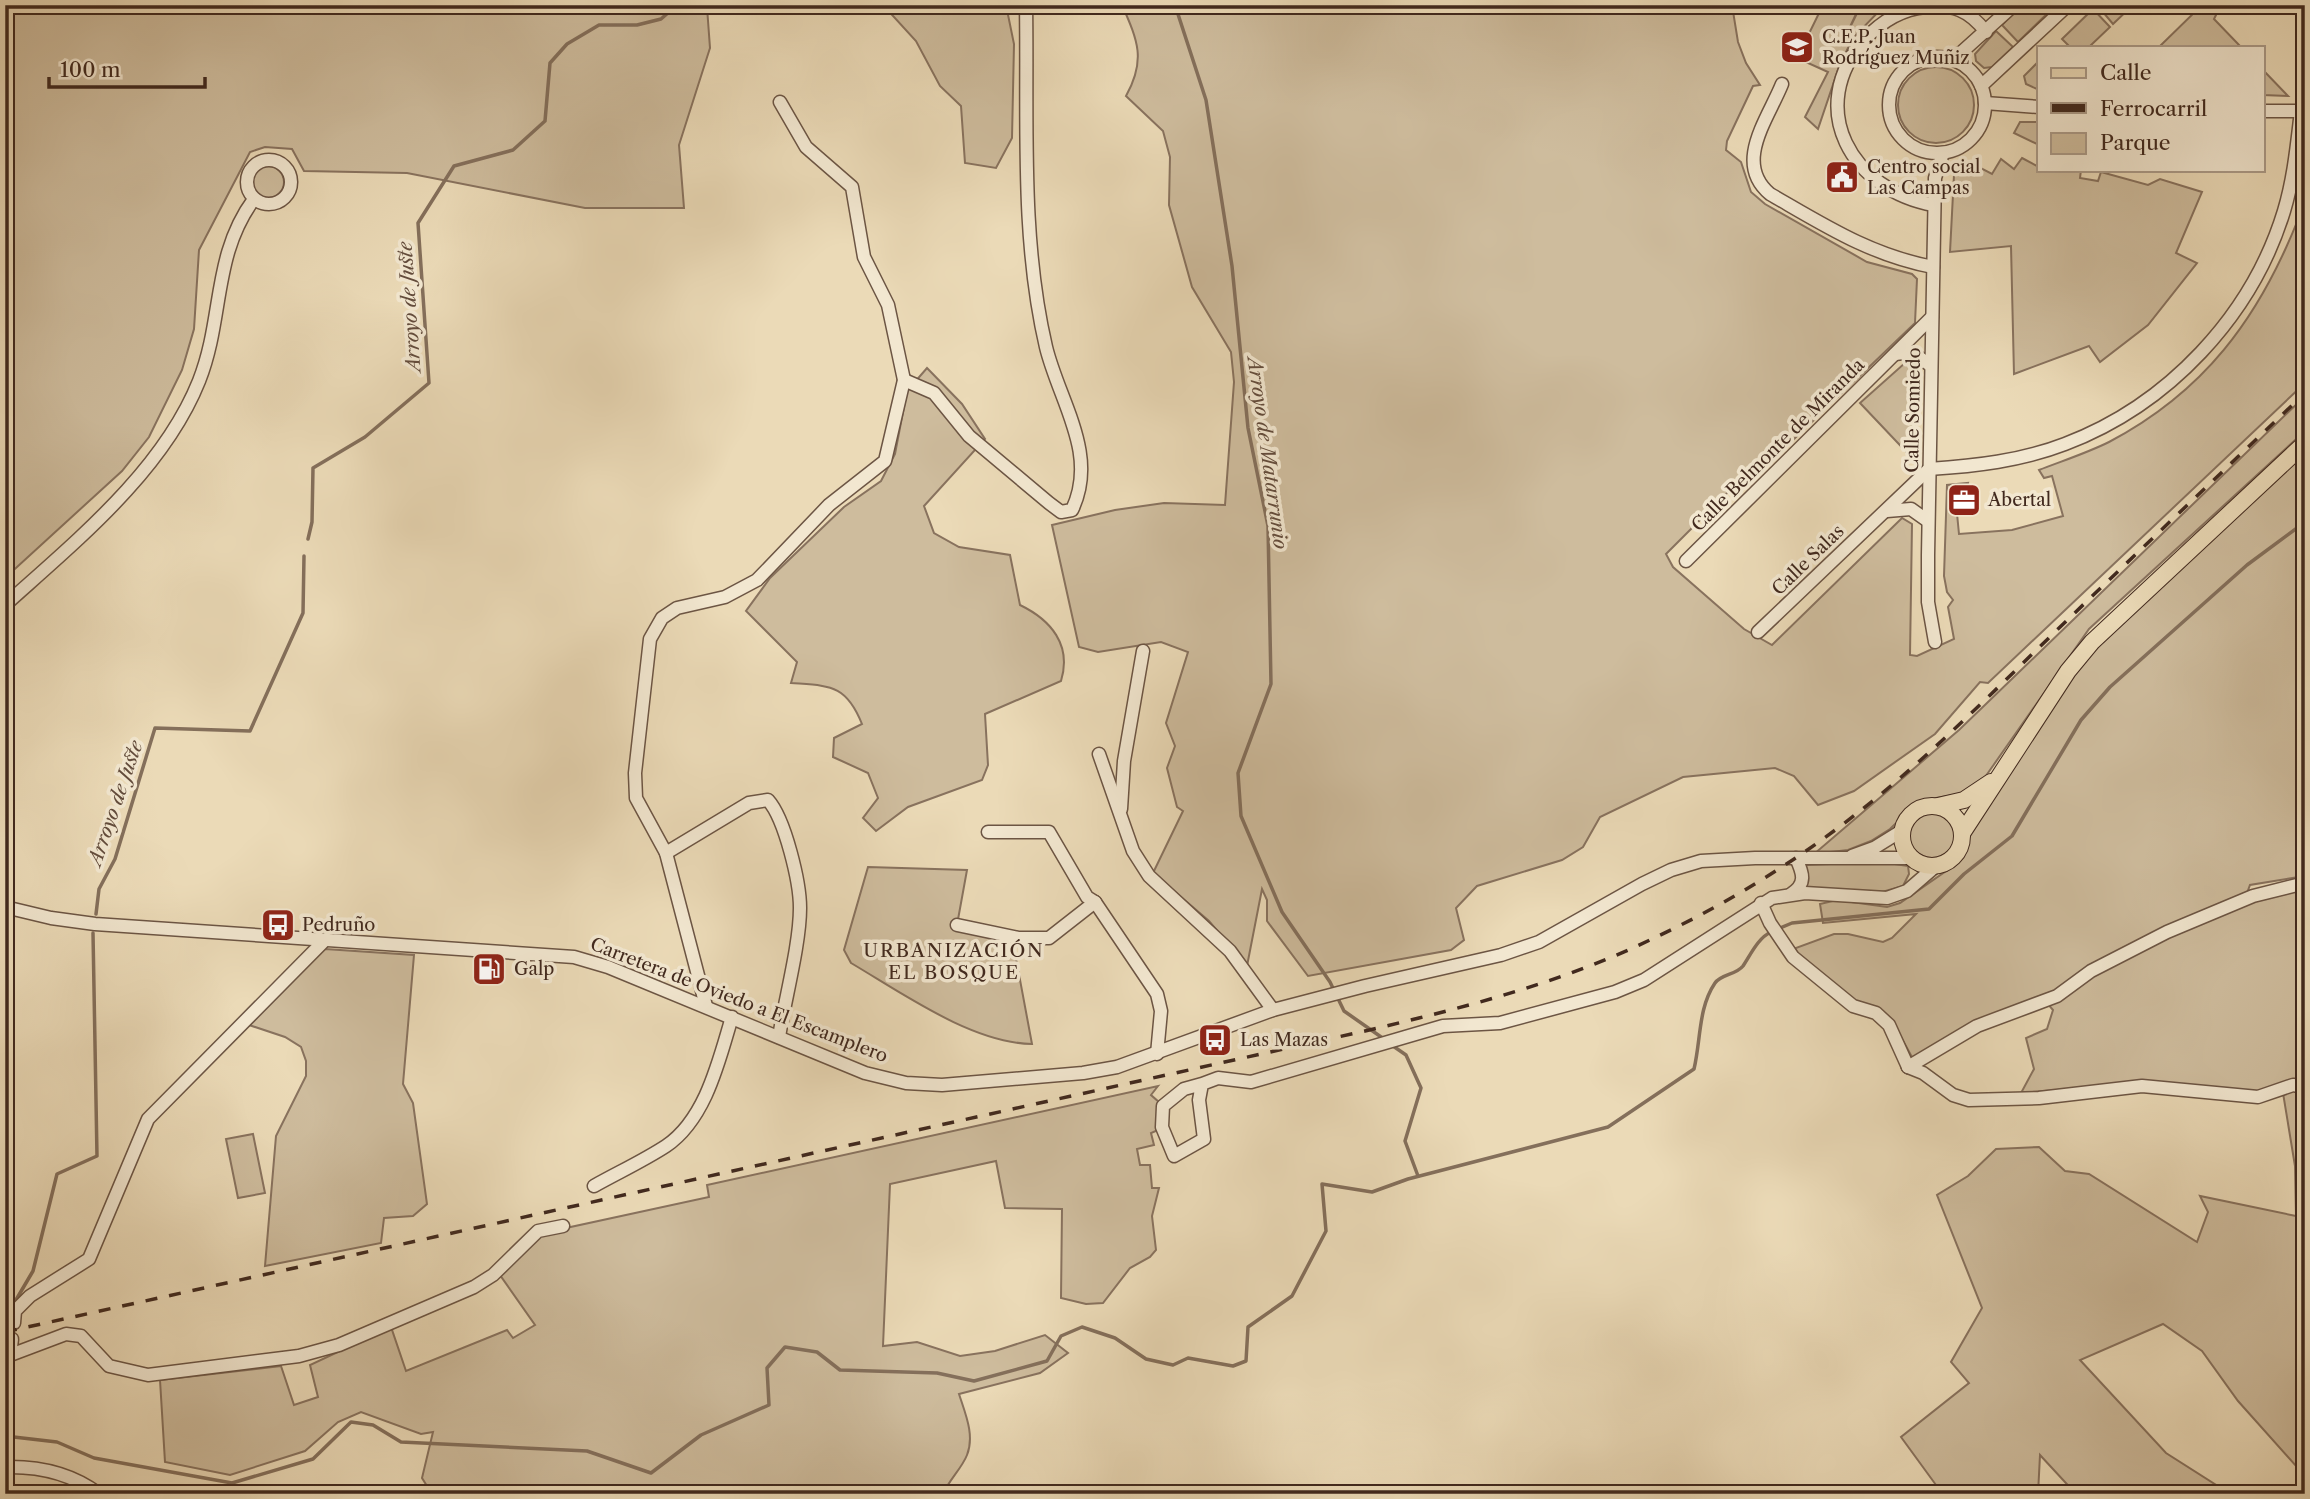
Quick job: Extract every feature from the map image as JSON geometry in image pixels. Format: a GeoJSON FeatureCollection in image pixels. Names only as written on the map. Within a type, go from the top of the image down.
{"type":"FeatureCollection","features":[{"type":"Feature","properties":{"kind":"main road"},"geometry":{"type":"LineString","coordinates":[[1963,832],[2068,671],[2092,642],[2305,443]]}},
{"type":"Feature","properties":{"kind":"main road"},"geometry":{"type":"LineString","coordinates":[[1938,806],[1948,810],[1958,820],[1963,841],[1954,857],[1937,865],[1912,859],[1903,840],[1903,830],[1916,810],[1964,800],[2003,772]]}},
{"type":"Feature","properties":{"kind":"street"},"geometry":{"type":"LineString","coordinates":[[904,380],[934,393],[969,436],[1049,503],[1061,512],[1072,510],[1080,493],[1082,455],[1046,348],[1030,244],[1026,5]]}},
{"type":"Feature","properties":{"kind":"street"},"geometry":{"type":"LineString","coordinates":[[1954,59],[2014,5]]}},
{"type":"Feature","properties":{"kind":"street"},"geometry":{"type":"LineString","coordinates":[[1981,86],[2068,5]]}},
{"type":"Feature","properties":{"kind":"street"},"geometry":{"type":"LineString","coordinates":[[1934,205],[1892,193],[1859,166],[1846,143],[1839,118],[1842,80],[1851,58],[1870,34],[1883,23],[1907,11],[1933,6],[1959,9],[1974,16],[1986,32]]}},
{"type":"Feature","properties":{"kind":"street"},"geometry":{"type":"LineString","coordinates":[[1938,57],[1954,59],[1972,71],[1981,86],[1985,103],[1981,125],[1972,140],[1943,153],[1929,153],[1906,142],[1895,129],[1889,115],[1890,93],[1900,74],[1918,60],[1938,57]]}},
{"type":"Feature","properties":{"kind":"street"},"geometry":{"type":"LineString","coordinates":[[1782,84],[1753,153],[1753,169],[1757,182],[1770,194],[1869,249],[1933,267]]}},
{"type":"Feature","properties":{"kind":"street"},"geometry":{"type":"LineString","coordinates":[[706,1006],[666,853],[636,798],[635,773],[650,639],[662,618],[677,608],[725,597],[757,580],[829,505],[886,461],[895,409],[904,380],[888,305],[864,257],[852,187],[806,148],[780,102]]}},
{"type":"Feature","properties":{"kind":"street"},"geometry":{"type":"LineString","coordinates":[[1985,103],[2037,107]]}},
{"type":"Feature","properties":{"kind":"street"},"geometry":{"type":"LineString","coordinates":[[1929,468],[1994,463],[2064,444],[2135,408],[2189,364],[2238,307],[2269,250],[2288,197],[2303,110],[2264,111]]}},
{"type":"Feature","properties":{"kind":"street","name":"Calle Somiedo"},"geometry":{"type":"LineString","coordinates":[[1929,153],[1935,178],[1928,602],[1935,642]]}},
{"type":"Feature","properties":{"kind":"street","name":"Calle Somiedo"},"geometry":{"type":"LineString","coordinates":[[1935,178],[1943,153]]}},
{"type":"Feature","properties":{"kind":"street"},"geometry":{"type":"LineString","coordinates":[[5,605],[135,481],[178,424],[206,361],[224,258],[239,220],[254,199]]}},
{"type":"Feature","properties":{"kind":"street","name":"Calle Belmonte de Miranda"},"geometry":{"type":"LineString","coordinates":[[1686,561],[1932,317]]}},
{"type":"Feature","properties":{"kind":"street"},"geometry":{"type":"LineString","coordinates":[[1895,354],[1912,352],[1931,366]]}},
{"type":"Feature","properties":{"kind":"street","name":"Calle Salas"},"geometry":{"type":"LineString","coordinates":[[1758,632],[1929,468]]}},
{"type":"Feature","properties":{"kind":"street"},"geometry":{"type":"LineString","coordinates":[[1883,512],[1911,509],[1928,521]]}},
{"type":"Feature","properties":{"kind":"street"},"geometry":{"type":"LineString","coordinates":[[1121,816],[1124,761],[1143,651]]}},
{"type":"Feature","properties":{"kind":"street"},"geometry":{"type":"LineString","coordinates":[[1099,754],[1133,851],[1149,876],[1230,951],[1273,1010]]}},
{"type":"Feature","properties":{"kind":"street"},"geometry":{"type":"LineString","coordinates":[[666,853],[749,803],[768,800],[778,811],[789,845],[800,907],[779,1037]]}},
{"type":"Feature","properties":{"kind":"street","name":"Carretera de Oviedo a El Escamplero"},"geometry":{"type":"LineString","coordinates":[[1842,859],[1874,848],[1903,830]]}},
{"type":"Feature","properties":{"kind":"street"},"geometry":{"type":"LineString","coordinates":[[988,832],[1049,832],[1087,897],[1095,902],[1157,994],[1161,1011],[1157,1054]]}},
{"type":"Feature","properties":{"kind":"street"},"geometry":{"type":"LineString","coordinates":[[1791,894],[1802,885],[1803,879],[1796,858]]}},
{"type":"Feature","properties":{"kind":"street","name":"Carretera de Oviedo a El Escamplero"},"geometry":{"type":"LineString","coordinates":[[5,906],[51,918],[95,924],[575,957],[608,967],[706,1006],[865,1073],[906,1083],[942,1084],[1083,1073],[1117,1067],[1273,1010],[1342,991],[1502,955],[1539,942],[1671,870],[1701,862],[1796,858],[1912,859]]}},
{"type":"Feature","properties":{"kind":"street"},"geometry":{"type":"LineString","coordinates":[[1907,891],[1912,859]]}},
{"type":"Feature","properties":{"kind":"street"},"geometry":{"type":"LineString","coordinates":[[1202,1084],[1199,1100],[1204,1139],[1174,1156],[1162,1127],[1163,1107],[1184,1089],[1218,1078],[1251,1082],[1443,1026],[1500,1023],[1615,992],[1644,980],[1762,903],[1791,894],[1887,898],[1907,891],[1937,865]]}},
{"type":"Feature","properties":{"kind":"street"},"geometry":{"type":"LineString","coordinates":[[1908,1067],[1952,1038],[2057,996],[2091,971],[2167,932],[2253,896],[2305,883]]}},
{"type":"Feature","properties":{"kind":"street"},"geometry":{"type":"LineString","coordinates":[[957,925],[1019,938],[1049,938],[1095,902]]}},
{"type":"Feature","properties":{"kind":"street"},"geometry":{"type":"LineString","coordinates":[[1762,903],[1770,923],[1793,957],[1853,1006],[1875,1013],[1889,1025],[1908,1067],[1923,1073],[1953,1095],[1969,1100],[2039,1098],[2142,1086],[2258,1097],[2292,1085],[2305,1087]]}},
{"type":"Feature","properties":{"kind":"street"},"geometry":{"type":"LineString","coordinates":[[14,1323],[15,1311],[30,1296],[89,1259],[148,1119],[326,939]]}},
{"type":"Feature","properties":{"kind":"street"},"geometry":{"type":"LineString","coordinates":[[593,1186],[666,1146],[679,1134],[691,1119],[718,1068],[732,1017]]}},
{"type":"Feature","properties":{"kind":"street"},"geometry":{"type":"LineString","coordinates":[[8,1356],[66,1334],[81,1336],[109,1366],[148,1375],[299,1356],[339,1345],[474,1287],[494,1275],[538,1231],[563,1226]]}},
{"type":"Feature","properties":{"kind":"street"},"geometry":{"type":"LineString","coordinates":[[8,1356],[12,1339]]}},
{"type":"Feature","properties":{"kind":"street"},"geometry":{"type":"LineString","coordinates":[[5,1467],[27,1466],[60,1472],[99,1494]]}},
{"type":"Feature","properties":{"kind":"green space"},"geometry":{"type":"Polygon","coordinates":[[[5,5],[722,5],[707,7],[710,48],[679,145],[684,208],[585,208],[407,173],[304,171],[292,149],[265,147],[250,152],[199,250],[194,329],[182,370],[149,437],[122,471],[5,578],[5,5]]]}},
{"type":"Feature","properties":{"kind":"green space"},"geometry":{"type":"Polygon","coordinates":[[[883,5],[1006,5],[1014,44],[1012,138],[996,168],[965,163],[961,106],[940,86],[916,41],[883,5]]]}},
{"type":"Feature","properties":{"kind":"green space"},"geometry":{"type":"Polygon","coordinates":[[[1122,5],[1732,5],[1738,42],[1746,63],[1760,85],[1753,86],[1727,141],[1726,150],[1741,162],[1751,192],[1765,204],[1867,262],[1912,274],[1917,279],[1915,323],[1742,489],[1733,487],[1666,554],[1673,567],[1744,629],[1772,645],[1902,518],[1912,524],[1910,655],[1917,656],[1954,639],[1948,607],[1953,600],[1947,592],[1944,576],[1947,485],[1968,483],[1966,491],[1955,493],[1959,534],[2012,530],[2063,516],[2052,476],[2044,478],[2039,470],[2109,442],[2143,422],[2200,376],[2224,350],[2245,321],[2265,290],[2297,222],[2301,221],[2305,225],[2301,238],[2305,239],[2305,383],[1988,683],[1980,682],[1935,734],[1854,791],[1818,805],[1794,776],[1775,768],[1683,777],[1600,817],[1583,847],[1562,860],[1477,886],[1456,908],[1464,940],[1451,950],[1308,976],[1267,921],[1267,900],[1262,889],[1247,966],[1209,921],[1153,873],[1183,811],[1177,807],[1167,768],[1175,746],[1166,723],[1188,652],[1161,642],[1098,652],[1079,647],[1052,525],[1115,510],[1164,503],[1225,505],[1234,382],[1231,352],[1192,287],[1169,205],[1170,157],[1163,131],[1126,96],[1136,72],[1138,50],[1122,5]]]}},
{"type":"Feature","properties":{"kind":"green space"},"geometry":{"type":"Polygon","coordinates":[[[1823,5],[1841,5],[1857,12],[1841,46],[1861,5],[1885,5],[1853,38],[1840,64],[1818,129],[1805,117],[1828,72],[1797,58],[1823,5]]]}},
{"type":"Feature","properties":{"kind":"green space"},"geometry":{"type":"Polygon","coordinates":[[[2022,5],[2056,5],[2018,42],[2002,25],[2022,5]]]}},
{"type":"Feature","properties":{"kind":"green space"},"geometry":{"type":"Polygon","coordinates":[[[2097,5],[2133,5],[2113,24],[2097,5]]]}},
{"type":"Feature","properties":{"kind":"green space"},"geometry":{"type":"Polygon","coordinates":[[[2202,5],[2216,15],[2214,19],[2240,46],[2160,46],[2202,5]]]}},
{"type":"Feature","properties":{"kind":"green space"},"geometry":{"type":"Polygon","coordinates":[[[2093,9],[2110,27],[2090,46],[2069,46],[2062,39],[2093,9]]]}},
{"type":"Feature","properties":{"kind":"green space"},"geometry":{"type":"Polygon","coordinates":[[[1996,31],[2013,47],[1992,67],[1984,68],[1976,61],[1975,54],[1996,31]]]}},
{"type":"Feature","properties":{"kind":"green space"},"geometry":{"type":"Polygon","coordinates":[[[2037,63],[2037,89],[2026,84],[2024,76],[2037,63]]]}},
{"type":"Feature","properties":{"kind":"green space"},"geometry":{"type":"Polygon","coordinates":[[[1936,67],[1951,70],[1963,78],[1971,90],[1974,105],[1971,120],[1963,132],[1951,140],[1936,143],[1921,140],[1909,132],[1901,120],[1898,105],[1901,90],[1909,78],[1921,70],[1936,67]]]}},
{"type":"Feature","properties":{"kind":"green space"},"geometry":{"type":"Polygon","coordinates":[[[2264,71],[2288,96],[2264,95],[2264,71]]]}},
{"type":"Feature","properties":{"kind":"green space"},"geometry":{"type":"Polygon","coordinates":[[[2020,122],[2037,122],[2037,144],[2014,133],[2020,122]]]}},
{"type":"Feature","properties":{"kind":"green space"},"geometry":{"type":"Polygon","coordinates":[[[2022,158],[2037,166],[2037,172],[2081,172],[2080,178],[2098,181],[2101,172],[2148,185],[2160,179],[2202,192],[2176,253],[2197,263],[2148,325],[2100,362],[2089,346],[2014,374],[2011,246],[1950,252],[1954,175],[1975,165],[1992,174],[2001,159],[2014,169],[2022,158]]]}},
{"type":"Feature","properties":{"kind":"green space"},"geometry":{"type":"Polygon","coordinates":[[[268,166],[279,171],[284,182],[279,193],[268,198],[257,193],[252,182],[257,171],[268,166]]]}},
{"type":"Feature","properties":{"kind":"green space"},"geometry":{"type":"Polygon","coordinates":[[[1906,362],[1913,364],[1916,371],[1914,460],[1860,403],[1906,362]]]}},
{"type":"Feature","properties":{"kind":"green space"},"geometry":{"type":"Polygon","coordinates":[[[927,368],[962,404],[985,439],[924,506],[934,533],[959,547],[1010,555],[1020,605],[1041,618],[1056,635],[1064,656],[1064,668],[1061,681],[985,714],[988,765],[982,780],[908,807],[876,831],[863,818],[878,798],[868,773],[833,757],[834,738],[862,724],[856,711],[843,694],[835,690],[791,683],[797,662],[746,611],[770,578],[844,507],[881,481],[895,454],[907,391],[927,368]]]}},
{"type":"Feature","properties":{"kind":"green space"},"geometry":{"type":"Polygon","coordinates":[[[2305,396],[2305,431],[2089,629],[1983,780],[1959,794],[1919,801],[1890,829],[1871,841],[1848,850],[1814,854],[1959,730],[2305,396]]]}},
{"type":"Feature","properties":{"kind":"green space"},"geometry":{"type":"Polygon","coordinates":[[[2305,450],[2305,876],[2250,885],[2247,893],[2051,995],[1968,1025],[1913,1059],[1894,1024],[1851,999],[1793,949],[1834,934],[1848,934],[1883,942],[1892,938],[1916,914],[1823,923],[1820,904],[1837,900],[1887,907],[1900,903],[1959,862],[1969,844],[1965,838],[2081,663],[2305,450]]]}},
{"type":"Feature","properties":{"kind":"green space"},"geometry":{"type":"Polygon","coordinates":[[[1932,812],[1948,819],[1955,835],[1948,851],[1932,858],[1916,851],[1909,835],[1916,819],[1932,812]]]}},
{"type":"Feature","properties":{"kind":"green space"},"geometry":{"type":"Polygon","coordinates":[[[1881,862],[1908,866],[1909,874],[1903,886],[1882,892],[1806,888],[1805,865],[1881,862]]]}},
{"type":"Feature","properties":{"kind":"green space"},"geometry":{"type":"Polygon","coordinates":[[[868,867],[967,870],[957,925],[1012,937],[1032,1044],[1009,1041],[962,1026],[915,1002],[851,963],[844,950],[868,867]]]}},
{"type":"Feature","properties":{"kind":"green space"},"geometry":{"type":"Polygon","coordinates":[[[2305,885],[2305,1083],[2256,1092],[2143,1083],[2021,1093],[2034,1069],[2026,1038],[2047,1029],[2053,1010],[2047,1003],[2109,967],[2204,920],[2305,885]]]}},
{"type":"Feature","properties":{"kind":"green space"},"geometry":{"type":"Polygon","coordinates":[[[325,949],[414,955],[403,1084],[413,1103],[427,1204],[413,1216],[384,1218],[381,1243],[265,1266],[276,1136],[306,1076],[306,1061],[301,1047],[285,1037],[249,1025],[325,949]]]}},
{"type":"Feature","properties":{"kind":"green space"},"geometry":{"type":"Polygon","coordinates":[[[1158,1086],[1151,1095],[1160,1103],[1158,1130],[1151,1133],[1154,1145],[1137,1149],[1140,1165],[1150,1165],[1152,1188],[1159,1188],[1152,1216],[1156,1250],[1150,1257],[1130,1268],[1103,1303],[1086,1304],[1061,1298],[1062,1209],[1005,1208],[996,1161],[890,1184],[883,1346],[917,1342],[960,1356],[995,1351],[1045,1335],[1068,1353],[1040,1373],[959,1394],[968,1424],[969,1447],[965,1460],[943,1494],[432,1494],[422,1478],[433,1432],[421,1434],[361,1412],[338,1422],[305,1451],[230,1475],[165,1462],[160,1380],[281,1366],[294,1405],[318,1397],[310,1365],[391,1327],[406,1371],[507,1330],[513,1338],[535,1325],[500,1275],[543,1233],[709,1197],[707,1185],[1158,1086]]]}},
{"type":"Feature","properties":{"kind":"green space"},"geometry":{"type":"Polygon","coordinates":[[[2294,1089],[2305,1091],[2305,1476],[2238,1401],[2202,1351],[2163,1324],[2080,1360],[2166,1453],[2224,1490],[2223,1494],[2076,1494],[2040,1455],[2038,1494],[1936,1494],[1936,1485],[1901,1437],[1969,1383],[1951,1362],[1982,1308],[1937,1195],[1968,1176],[1996,1149],[2039,1147],[2065,1171],[2089,1174],[2197,1242],[2208,1212],[2200,1196],[2296,1216],[2295,1166],[2283,1093],[2294,1089]]]}},
{"type":"Feature","properties":{"kind":"green space"},"geometry":{"type":"Polygon","coordinates":[[[253,1134],[265,1193],[238,1198],[226,1139],[253,1134]]]}},
{"type":"Feature","properties":{"kind":"waterway","name":"Arroyo de Juste"},"geometry":{"type":"LineString","coordinates":[[308,539],[312,522],[313,468],[365,437],[429,383],[418,223],[454,166],[513,150],[545,121],[550,63],[567,44],[599,25],[637,25],[661,19],[677,5]]}},
{"type":"Feature","properties":{"kind":"waterway","name":"Arroyo de Matarrunio"},"geometry":{"type":"LineString","coordinates":[[1175,5],[1206,100],[1232,266],[1248,428],[1268,526],[1271,684],[1238,773],[1241,816],[1282,912],[1330,982],[1344,1011],[1384,1039]]}},
{"type":"Feature","properties":{"kind":"waterway"},"geometry":{"type":"LineString","coordinates":[[1778,929],[1792,923],[1929,909],[1964,874],[2012,836],[2081,720],[2110,687],[2247,565],[2305,522]]}},
{"type":"Feature","properties":{"kind":"waterway","name":"Arroyo de Juste"},"geometry":{"type":"LineString","coordinates":[[96,914],[99,889],[115,859],[155,728],[250,731],[303,613],[304,556]]}},
{"type":"Feature","properties":{"kind":"waterway"},"geometry":{"type":"LineString","coordinates":[[5,1436],[57,1442],[94,1458],[232,1483],[313,1459],[351,1422],[373,1425],[401,1442],[587,1451],[651,1473],[701,1435],[769,1405],[767,1368],[785,1347],[817,1352],[840,1370],[937,1373],[974,1381],[1047,1361],[1061,1336],[1082,1327],[1115,1338],[1146,1359],[1173,1365],[1188,1358],[1233,1366],[1246,1361],[1248,1327],[1292,1296],[1326,1231],[1322,1184],[1372,1192],[1408,1179],[1608,1127],[1694,1069],[1703,1014],[1715,983],[1740,969],[1759,942],[1771,932]]}},
{"type":"Feature","properties":{"kind":"waterway","name":"Arroyo de Juste"},"geometry":{"type":"LineString","coordinates":[[13,1305],[33,1271],[57,1174],[97,1156],[93,933]]}},
{"type":"Feature","properties":{"kind":"waterway","name":"Arroyo de Matarrunio"},"geometry":{"type":"LineString","coordinates":[[1393,1046],[1406,1055],[1421,1088],[1405,1141],[1418,1176]]}},
{"type":"Feature","properties":{"kind":"waterway","name":"Arroyo de Juste"},"geometry":{"type":"LineString","coordinates":[[5,1364],[11,1435]]}},
{"type":"Feature","properties":{"kind":"railway"},"geometry":{"type":"LineString","coordinates":[[5,1332],[1365,1031],[1511,993],[1618,955],[1679,926],[1760,881],[1836,829],[1886,790],[1961,723],[2305,393]]}},
{"type":"Feature","properties":{"kind":"place","name":"C.E.P. Juan Rodríguez Muñiz"},"geometry":{"type":"Point","coordinates":[1797,47]}},
{"type":"Feature","properties":{"kind":"place","name":"Centro social Las Campas"},"geometry":{"type":"Point","coordinates":[1842,177]}},
{"type":"Feature","properties":{"kind":"place","name":"Abertal"},"geometry":{"type":"Point","coordinates":[1964,500]}},
{"type":"Feature","properties":{"kind":"place","name":"Pedruño"},"geometry":{"type":"Point","coordinates":[278,925]}},
{"type":"Feature","properties":{"kind":"place","name":"Galp"},"geometry":{"type":"Point","coordinates":[489,969]}},
{"type":"Feature","properties":{"kind":"place","name":"Las Mazas"},"geometry":{"type":"Point","coordinates":[1215,1040]}},
{"type":"Feature","properties":{"kind":"district","name":"URBANIZACIÓN EL BOSQUE"},"geometry":{"type":"Point","coordinates":[954,961]}}]}
